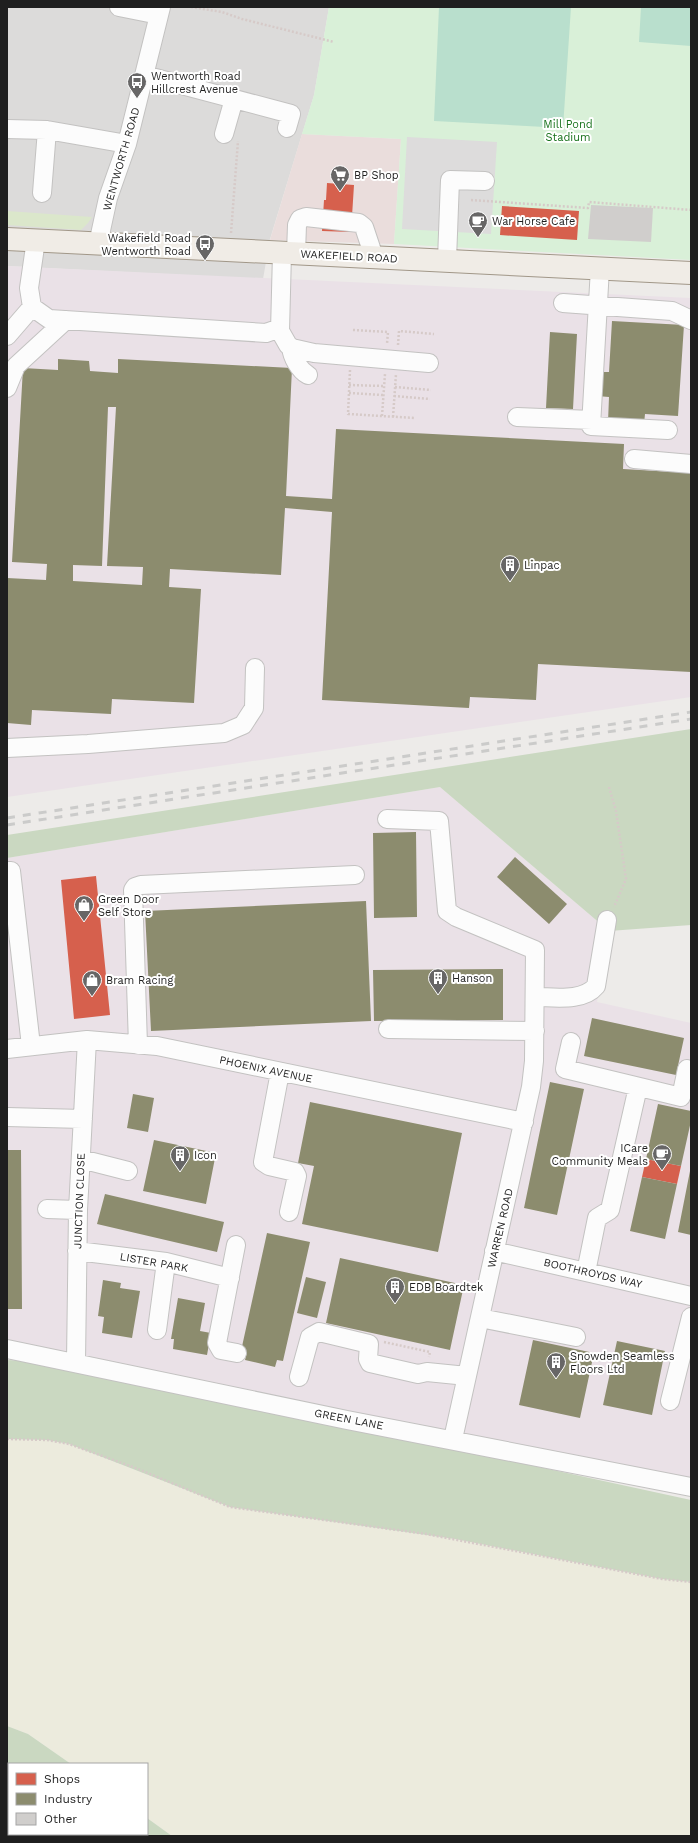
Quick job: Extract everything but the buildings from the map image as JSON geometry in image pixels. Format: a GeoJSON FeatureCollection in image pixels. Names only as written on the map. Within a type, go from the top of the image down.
{"type":"FeatureCollection","features":[{"type":"Feature","properties":{"kind":"main road","name":"WAKEFIELD ROAD"},"geometry":{"type":"LineString","coordinates":[[7,239],[691,273]]}},
{"type":"Feature","properties":{"kind":"street"},"geometry":{"type":"LineString","coordinates":[[119,7],[160,11]]}},
{"type":"Feature","properties":{"kind":"street","name":"WENTWORTH ROAD"},"geometry":{"type":"LineString","coordinates":[[98,244],[108,198],[127,144],[160,11]]}},
{"type":"Feature","properties":{"kind":"street"},"geometry":{"type":"LineString","coordinates":[[144,75],[291,114],[287,128]]}},
{"type":"Feature","properties":{"kind":"street"},"geometry":{"type":"LineString","coordinates":[[225,131],[234,99]]}},
{"type":"Feature","properties":{"kind":"street"},"geometry":{"type":"LineString","coordinates":[[7,129],[47,130],[127,144]]}},
{"type":"Feature","properties":{"kind":"street"},"geometry":{"type":"LineString","coordinates":[[42,193],[47,130]]}},
{"type":"Feature","properties":{"kind":"street"},"geometry":{"type":"LineString","coordinates":[[448,260],[450,180],[485,181]]}},
{"type":"Feature","properties":{"kind":"street"},"geometry":{"type":"LineString","coordinates":[[374,257],[364,227],[359,222],[306,217],[300,219],[289,253],[280,328],[284,341],[291,347],[310,352],[351,357],[429,363]]}},
{"type":"Feature","properties":{"kind":"street"},"geometry":{"type":"LineString","coordinates":[[36,240],[29,288],[32,307],[49,319],[266,333],[280,328]]}},
{"type":"Feature","properties":{"kind":"street"},"geometry":{"type":"LineString","coordinates":[[600,268],[591,426],[668,430]]}},
{"type":"Feature","properties":{"kind":"street"},"geometry":{"type":"LineString","coordinates":[[563,303],[672,311],[691,320]]}},
{"type":"Feature","properties":{"kind":"street"},"geometry":{"type":"LineString","coordinates":[[7,336],[32,307]]}},
{"type":"Feature","properties":{"kind":"street"},"geometry":{"type":"LineString","coordinates":[[7,388],[16,366],[66,320]]}},
{"type":"Feature","properties":{"kind":"street"},"geometry":{"type":"LineString","coordinates":[[291,347],[295,360],[308,375]]}},
{"type":"Feature","properties":{"kind":"street"},"geometry":{"type":"LineString","coordinates":[[517,417],[592,420]]}},
{"type":"Feature","properties":{"kind":"street"},"geometry":{"type":"LineString","coordinates":[[634,459],[691,464]]}},
{"type":"Feature","properties":{"kind":"street"},"geometry":{"type":"LineString","coordinates":[[7,748],[88,744],[224,733],[243,725],[254,708],[255,668]]}},
{"type":"Feature","properties":{"kind":"street","name":"WARREN ROAD"},"geometry":{"type":"LineString","coordinates":[[387,819],[439,821],[447,911],[456,917],[535,950],[535,1031],[531,1087],[453,1439]]}},
{"type":"Feature","properties":{"kind":"street"},"geometry":{"type":"LineString","coordinates":[[7,871],[11,871],[30,1046]]}},
{"type":"Feature","properties":{"kind":"street"},"geometry":{"type":"LineString","coordinates":[[138,1045],[133,890],[135,887],[141,885],[355,875]]}},
{"type":"Feature","properties":{"kind":"street"},"geometry":{"type":"LineString","coordinates":[[535,997],[561,998],[587,994],[592,991],[596,986],[607,920]]}},
{"type":"Feature","properties":{"kind":"street"},"geometry":{"type":"LineString","coordinates":[[388,1029],[535,1031]]}},
{"type":"Feature","properties":{"kind":"street","name":"PHOENIX AVENUE"},"geometry":{"type":"LineString","coordinates":[[7,1049],[87,1040],[156,1046],[524,1122]]}},
{"type":"Feature","properties":{"kind":"street","name":"JUNCTION CLOSE"},"geometry":{"type":"LineString","coordinates":[[76,1362],[78,1210],[87,1040]]}},
{"type":"Feature","properties":{"kind":"street"},"geometry":{"type":"LineString","coordinates":[[571,1042],[565,1069],[681,1097],[688,1069]]}},
{"type":"Feature","properties":{"kind":"street"},"geometry":{"type":"LineString","coordinates":[[280,1072],[263,1162],[269,1166],[295,1172],[297,1176],[290,1212]]}},
{"type":"Feature","properties":{"kind":"street"},"geometry":{"type":"LineString","coordinates":[[586,1272],[597,1218],[610,1210],[638,1087]]}},
{"type":"Feature","properties":{"kind":"street"},"geometry":{"type":"LineString","coordinates":[[7,1117],[83,1119]]}},
{"type":"Feature","properties":{"kind":"street"},"geometry":{"type":"LineString","coordinates":[[81,1159],[128,1171]]}},
{"type":"Feature","properties":{"kind":"street"},"geometry":{"type":"LineString","coordinates":[[47,1209],[78,1210]]}},
{"type":"Feature","properties":{"kind":"street"},"geometry":{"type":"LineString","coordinates":[[236,1245],[217,1342],[221,1350],[237,1353]]}},
{"type":"Feature","properties":{"kind":"street","name":"LISTER PARK"},"geometry":{"type":"LineString","coordinates":[[77,1251],[166,1262],[230,1278]]}},
{"type":"Feature","properties":{"kind":"street","name":"BOOTHROYDS WAY"},"geometry":{"type":"LineString","coordinates":[[494,1251],[691,1296]]}},
{"type":"Feature","properties":{"kind":"street"},"geometry":{"type":"LineString","coordinates":[[157,1330],[166,1262]]}},
{"type":"Feature","properties":{"kind":"street"},"geometry":{"type":"LineString","coordinates":[[670,1401],[691,1317]]}},
{"type":"Feature","properties":{"kind":"street"},"geometry":{"type":"LineString","coordinates":[[480,1318],[576,1337]]}},
{"type":"Feature","properties":{"kind":"street"},"geometry":{"type":"LineString","coordinates":[[299,1377],[310,1337],[320,1332],[369,1344],[368,1359],[370,1363],[418,1374],[427,1372],[467,1376]]}},
{"type":"Feature","properties":{"kind":"street","name":"GREEN LANE"},"geometry":{"type":"LineString","coordinates":[[7,1349],[76,1362],[347,1420],[453,1439],[691,1487]]}},
{"type":"Feature","properties":{"kind":"path"},"geometry":{"type":"LineString","coordinates":[[190,7],[222,12],[242,19],[334,42]]}},
{"type":"Feature","properties":{"kind":"path"},"geometry":{"type":"LineString","coordinates":[[225,131],[239,132],[230,250]]}},
{"type":"Feature","properties":{"kind":"path"},"geometry":{"type":"LineString","coordinates":[[471,200],[588,208],[588,202],[691,210]]}},
{"type":"Feature","properties":{"kind":"path"},"geometry":{"type":"LineString","coordinates":[[353,330],[388,332],[382,416]]}},
{"type":"Feature","properties":{"kind":"path"},"geometry":{"type":"LineString","coordinates":[[351,357],[348,414],[415,418]]}},
{"type":"Feature","properties":{"kind":"path"},"geometry":{"type":"LineString","coordinates":[[349,385],[384,386]]}},
{"type":"Feature","properties":{"kind":"path"},"geometry":{"type":"LineString","coordinates":[[395,387],[431,390]]}},
{"type":"Feature","properties":{"kind":"path"},"geometry":{"type":"LineString","coordinates":[[349,393],[383,395]]}},
{"type":"Feature","properties":{"kind":"path"},"geometry":{"type":"LineString","coordinates":[[394,396],[430,399]]}},
{"type":"Feature","properties":{"kind":"path"},"geometry":{"type":"LineString","coordinates":[[607,920],[626,879],[616,811],[609,787]]}},
{"type":"Feature","properties":{"kind":"path"},"geometry":{"type":"LineString","coordinates":[[383,1342],[430,1352],[427,1372]]}},
{"type":"Feature","properties":{"kind":"path"},"geometry":{"type":"LineString","coordinates":[[7,1439],[47,1440],[69,1444],[133,1467],[230,1507],[426,1534],[662,1579],[691,1582]]}},
{"type":"Feature","properties":{"kind":"shaded area"},"geometry":{"type":"Polygon","coordinates":[[[7,7],[329,7],[314,95],[270,239],[263,279],[7,266],[7,7]]]}},
{"type":"Feature","properties":{"kind":"shaded area"},"geometry":{"type":"Polygon","coordinates":[[[302,134],[401,139],[394,244],[270,240],[302,134]]]}},
{"type":"Feature","properties":{"kind":"shaded area"},"geometry":{"type":"Polygon","coordinates":[[[407,137],[497,142],[491,234],[402,229],[407,137]]]}},
{"type":"Feature","properties":{"kind":"shaded area"},"geometry":{"type":"Polygon","coordinates":[[[7,266],[691,298],[691,697],[7,797],[7,266]]]}},
{"type":"Feature","properties":{"kind":"shaded area"},"geometry":{"type":"Polygon","coordinates":[[[440,787],[609,931],[597,1002],[691,1023],[691,1487],[7,1352],[7,858],[440,787]]]}},
{"type":"Feature","properties":{"kind":"shaded area"},"geometry":{"type":"Polygon","coordinates":[[[7,1439],[47,1440],[69,1444],[230,1507],[455,1539],[662,1579],[691,1582],[691,1836],[172,1836],[148,1819],[148,1763],[70,1763],[28,1734],[7,1726],[7,1439]]]}},
{"type":"Feature","properties":{"kind":"green space","name":"Mill Pond Stadium"},"geometry":{"type":"Polygon","coordinates":[[[329,7],[691,7],[691,260],[394,244],[401,139],[302,134],[314,95],[329,7]]]}},
{"type":"Feature","properties":{"kind":"green space"},"geometry":{"type":"Polygon","coordinates":[[[439,7],[571,7],[563,128],[434,121],[439,7]]]}},
{"type":"Feature","properties":{"kind":"green space"},"geometry":{"type":"Polygon","coordinates":[[[641,7],[691,7],[691,46],[639,42],[641,7]]]}},
{"type":"Feature","properties":{"kind":"green space"},"geometry":{"type":"Polygon","coordinates":[[[7,211],[92,217],[81,230],[7,225],[7,211]]]}},
{"type":"Feature","properties":{"kind":"green space"},"geometry":{"type":"Polygon","coordinates":[[[691,729],[691,925],[609,931],[440,787],[7,858],[7,835],[691,729]]]}},
{"type":"Feature","properties":{"kind":"green space"},"geometry":{"type":"Polygon","coordinates":[[[7,1360],[26,1361],[322,1420],[691,1500],[691,1582],[662,1579],[455,1539],[230,1507],[69,1444],[47,1440],[7,1439],[7,1360]]]}},
{"type":"Feature","properties":{"kind":"green space"},"geometry":{"type":"Polygon","coordinates":[[[7,1726],[28,1734],[70,1763],[8,1763],[8,1835],[148,1835],[148,1819],[172,1836],[7,1836],[7,1726]]]}},
{"type":"Feature","properties":{"kind":"railway"},"geometry":{"type":"LineString","coordinates":[[7,818],[691,712]]}},
{"type":"Feature","properties":{"kind":"railway"},"geometry":{"type":"LineString","coordinates":[[7,825],[691,719]]}},
{"type":"Feature","properties":{"kind":"place","name":"Wentworth Road Hillcrest Avenue"},"geometry":{"type":"Point","coordinates":[137,99]}},
{"type":"Feature","properties":{"kind":"place","name":"BP Shop"},"geometry":{"type":"Point","coordinates":[340,192]}},
{"type":"Feature","properties":{"kind":"place","name":"War Horse Cafe"},"geometry":{"type":"Point","coordinates":[478,238]}},
{"type":"Feature","properties":{"kind":"place","name":"Wakefield Road Wentworth Road"},"geometry":{"type":"Point","coordinates":[205,261]}},
{"type":"Feature","properties":{"kind":"place","name":"Linpac"},"geometry":{"type":"Point","coordinates":[510,582]}},
{"type":"Feature","properties":{"kind":"place","name":"Green Door Self Store"},"geometry":{"type":"Point","coordinates":[84,922]}},
{"type":"Feature","properties":{"kind":"place","name":"Hanson"},"geometry":{"type":"Point","coordinates":[438,995]}},
{"type":"Feature","properties":{"kind":"place","name":"Bram Racing"},"geometry":{"type":"Point","coordinates":[92,997]}},
{"type":"Feature","properties":{"kind":"place","name":"ICare Community Meals"},"geometry":{"type":"Point","coordinates":[662,1171]}},
{"type":"Feature","properties":{"kind":"place","name":"Icon"},"geometry":{"type":"Point","coordinates":[180,1172]}},
{"type":"Feature","properties":{"kind":"place","name":"EDB Boardtek"},"geometry":{"type":"Point","coordinates":[395,1304]}},
{"type":"Feature","properties":{"kind":"place","name":"Snowden Seamless Floors Ltd"},"geometry":{"type":"Point","coordinates":[556,1379]}}]}
